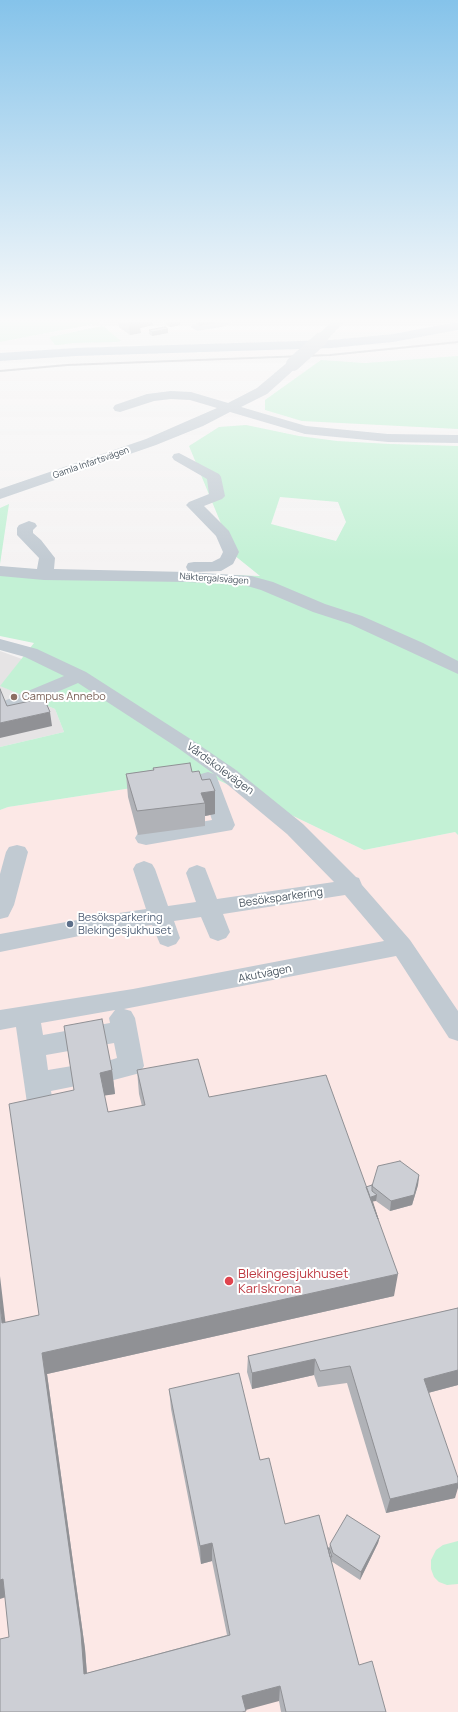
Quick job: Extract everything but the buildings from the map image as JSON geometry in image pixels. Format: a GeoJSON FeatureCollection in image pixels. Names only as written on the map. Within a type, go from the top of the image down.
{"type":"FeatureCollection","features":[{"type":"Feature","properties":{"kind":"street"},"geometry":{"type":"LineString","coordinates":[[120,408],[138,402]]}},
{"type":"Feature","properties":{"kind":"street"},"geometry":{"type":"LineString","coordinates":[[210,402],[305,430],[339,434],[458,439]]}},
{"type":"Feature","properties":{"kind":"street","name":"Gamla Infartsvägen"},"geometry":{"type":"LineString","coordinates":[[0,494],[151,442],[241,402]]}},
{"type":"Feature","properties":{"kind":"street"},"geometry":{"type":"LineString","coordinates":[[179,457],[214,477],[217,496],[194,505],[223,534],[231,552],[226,561],[213,573]]}},
{"type":"Feature","properties":{"kind":"street"},"geometry":{"type":"LineString","coordinates":[[29,526],[25,528],[25,535],[42,550],[47,558],[46,570]]}},
{"type":"Feature","properties":{"kind":"street","name":"Näktergalsvägen"},"geometry":{"type":"LineString","coordinates":[[0,571],[46,570],[213,573],[267,586],[319,608],[356,620],[417,647],[458,668]]}},
{"type":"Feature","properties":{"kind":"street","name":"Vårdskolevägen"},"geometry":{"type":"LineString","coordinates":[[0,644],[31,653],[79,676],[185,744],[229,775],[295,829],[351,884],[402,946]]}},
{"type":"Feature","properties":{"kind":"street"},"geometry":{"type":"LineString","coordinates":[[11,705],[79,676]]}},
{"type":"Feature","properties":{"kind":"street"},"geometry":{"type":"LineString","coordinates":[[186,782],[229,775]]}},
{"type":"Feature","properties":{"kind":"street"},"geometry":{"type":"LineString","coordinates":[[146,838],[224,825],[208,779]]}},
{"type":"Feature","properties":{"kind":"street"},"geometry":{"type":"LineString","coordinates":[[0,911],[3,905],[17,852]]}},
{"type":"Feature","properties":{"kind":"street"},"geometry":{"type":"LineString","coordinates":[[144,869],[168,938]]}},
{"type":"Feature","properties":{"kind":"street"},"geometry":{"type":"LineString","coordinates":[[197,873],[218,932]]}},
{"type":"Feature","properties":{"kind":"street","name":"Besöksparkering"},"geometry":{"type":"LineString","coordinates":[[0,943],[77,928],[339,889],[351,884]]}},
{"type":"Feature","properties":{"kind":"street"},"geometry":{"type":"LineString","coordinates":[[402,946],[458,1031]]}},
{"type":"Feature","properties":{"kind":"street","name":"Akutvägen"},"geometry":{"type":"LineString","coordinates":[[0,1020],[133,998],[402,946]]}},
{"type":"Feature","properties":{"kind":"street"},"geometry":{"type":"LineString","coordinates":[[110,1070],[131,1066],[122,1020],[133,998]]}},
{"type":"Feature","properties":{"kind":"street"},"geometry":{"type":"LineString","coordinates":[[27,1015],[38,1093],[72,1077]]}},
{"type":"Feature","properties":{"kind":"street"},"geometry":{"type":"LineString","coordinates":[[31,1047],[124,1031]]}},
{"type":"Feature","properties":{"kind":"shaded area","name":"Campus Annebo"},"geometry":{"type":"Polygon","coordinates":[[[0,651],[22,659],[1,686],[55,709],[64,732],[0,747],[0,651]]]}},
{"type":"Feature","properties":{"kind":"shaded area","name":"Blekingesjukhuset Karlskrona"},"geometry":{"type":"Polygon","coordinates":[[[210,776],[364,850],[455,832],[458,835],[458,1712],[0,1712],[0,810],[8,807],[210,776]]]}},
{"type":"Feature","properties":{"kind":"green space"},"geometry":{"type":"Polygon","coordinates":[[[265,402],[458,402],[458,429],[302,421],[265,410],[265,402]]]}},
{"type":"Feature","properties":{"kind":"green space"},"geometry":{"type":"Polygon","coordinates":[[[246,425],[299,436],[337,441],[458,446],[458,835],[455,832],[364,850],[210,776],[8,807],[0,810],[0,747],[64,732],[55,709],[0,686],[34,643],[0,636],[0,568],[260,576],[234,555],[189,446],[219,427],[246,425]],[[280,497],[271,524],[336,541],[346,522],[338,502],[280,497]]]}},
{"type":"Feature","properties":{"kind":"green space"},"geometry":{"type":"Polygon","coordinates":[[[9,504],[0,564],[0,508],[9,504]]]}},
{"type":"Feature","properties":{"kind":"green space"},"geometry":{"type":"Polygon","coordinates":[[[458,1541],[458,1584],[447,1585],[439,1582],[434,1577],[431,1569],[431,1560],[436,1550],[443,1545],[458,1541]]]}},
{"type":"Feature","properties":{"kind":"place","name":"Campus Annebo"},"geometry":{"type":"Point","coordinates":[14,697]}},
{"type":"Feature","properties":{"kind":"place","name":"Besöksparkering Blekingesjukhuset"},"geometry":{"type":"Point","coordinates":[70,924]}},
{"type":"Feature","properties":{"kind":"place","name":"Blekingesjukhuset Karlskrona"},"geometry":{"type":"Point","coordinates":[229,1281]}}]}
